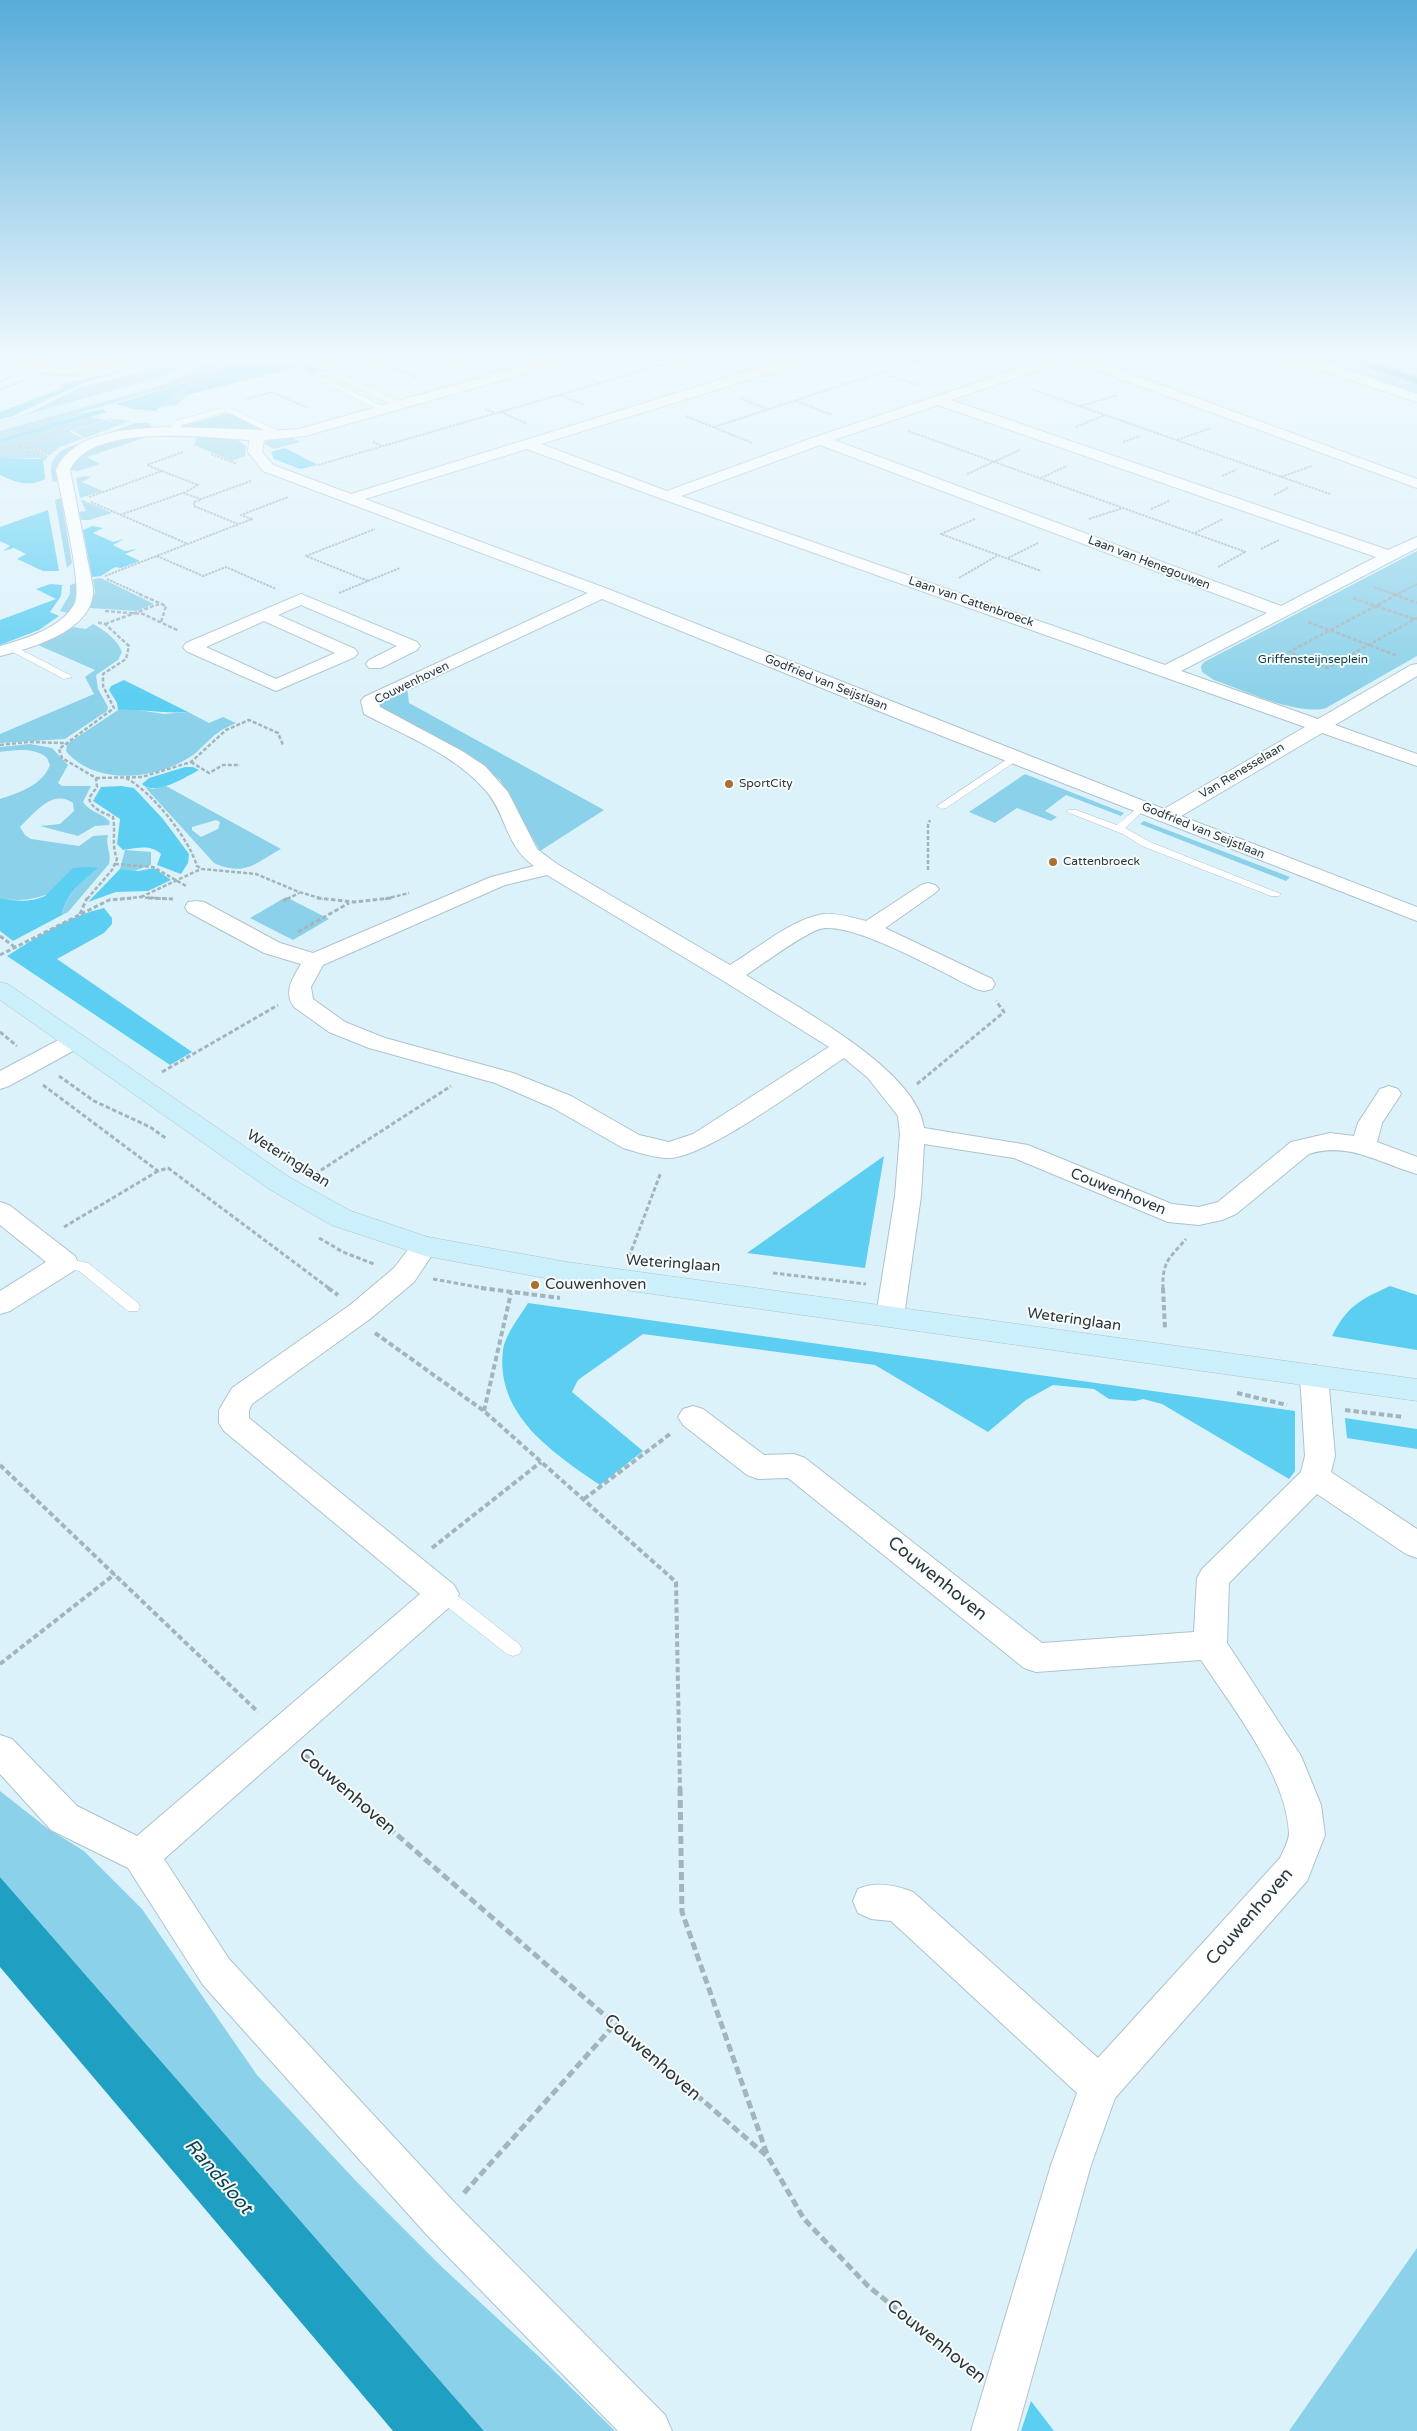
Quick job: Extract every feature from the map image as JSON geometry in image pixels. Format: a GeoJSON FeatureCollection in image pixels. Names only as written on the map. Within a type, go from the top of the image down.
{"type":"FeatureCollection","features":[{"type":"Feature","properties":{"kind":"street"},"geometry":{"type":"LineString","coordinates":[[6,649],[56,630],[77,613],[86,594],[63,470]]}},
{"type":"Feature","properties":{"kind":"street","name":"Godfried van Seijstlaan"},"geometry":{"type":"LineString","coordinates":[[274,470],[602,594],[1417,915]]}},
{"type":"Feature","properties":{"kind":"street"},"geometry":{"type":"LineString","coordinates":[[349,499],[440,470]]}},
{"type":"Feature","properties":{"kind":"street","name":"Laan van Cattenbroeck"},"geometry":{"type":"LineString","coordinates":[[597,470],[1417,760]]}},
{"type":"Feature","properties":{"kind":"street"},"geometry":{"type":"LineString","coordinates":[[667,496],[736,470]]}},
{"type":"Feature","properties":{"kind":"street","name":"Laan van Henegouwen"},"geometry":{"type":"LineString","coordinates":[[899,470],[1003,507],[1281,612]]}},
{"type":"Feature","properties":{"kind":"street"},"geometry":{"type":"LineString","coordinates":[[1148,470],[1389,556]]}},
{"type":"Feature","properties":{"kind":"street"},"geometry":{"type":"LineString","coordinates":[[1380,470],[1417,484]]}},
{"type":"Feature","properties":{"kind":"street"},"geometry":{"type":"LineString","coordinates":[[1168,671],[1417,542]]}},
{"type":"Feature","properties":{"kind":"street","name":"Couwenhoven"},"geometry":{"type":"LineString","coordinates":[[602,594],[370,701],[371,710],[455,755],[478,770],[498,792],[528,852],[550,868],[730,975],[845,1047],[877,1073],[910,1116],[912,1134],[908,1196],[890,1316]]}},
{"type":"Feature","properties":{"kind":"street"},"geometry":{"type":"LineString","coordinates":[[264,615],[350,653],[276,686],[192,647],[202,642],[264,615],[301,599],[411,646],[375,664]]}},
{"type":"Feature","properties":{"kind":"street"},"geometry":{"type":"LineString","coordinates":[[1319,726],[1417,669]]}},
{"type":"Feature","properties":{"kind":"street","name":"Van Renesselaan"},"geometry":{"type":"LineString","coordinates":[[1166,816],[1319,726]]}},
{"type":"Feature","properties":{"kind":"street"},"geometry":{"type":"LineString","coordinates":[[550,868],[498,881],[314,961],[300,987],[302,1002],[337,1028],[377,1044],[504,1078],[562,1102],[632,1142],[669,1150],[702,1140],[845,1047]]}},
{"type":"Feature","properties":{"kind":"street"},"geometry":{"type":"LineString","coordinates":[[869,929],[928,889]]}},
{"type":"Feature","properties":{"kind":"street"},"geometry":{"type":"LineString","coordinates":[[196,907],[272,948],[314,961]]}},
{"type":"Feature","properties":{"kind":"street"},"geometry":{"type":"LineString","coordinates":[[730,975],[809,925],[824,921],[840,921],[869,929],[984,984]]}},
{"type":"Feature","properties":{"kind":"street","name":"Weteringlaan"},"geometry":{"type":"LineString","coordinates":[[0,989],[279,1183],[341,1218],[425,1246],[567,1272],[890,1316],[1315,1392],[1417,1390]]}},
{"type":"Feature","properties":{"kind":"street"},"geometry":{"type":"LineString","coordinates":[[0,1081],[74,1041]]}},
{"type":"Feature","properties":{"kind":"street"},"geometry":{"type":"LineString","coordinates":[[1363,1146],[1370,1124],[1389,1094]]}},
{"type":"Feature","properties":{"kind":"street","name":"Couwenhoven"},"geometry":{"type":"LineString","coordinates":[[912,1134],[1019,1152],[1154,1209],[1185,1216],[1213,1214],[1227,1208],[1300,1148],[1312,1142],[1328,1140],[1363,1146],[1417,1166]]}},
{"type":"Feature","properties":{"kind":"street"},"geometry":{"type":"LineString","coordinates":[[0,1211],[65,1263],[0,1304]]}},
{"type":"Feature","properties":{"kind":"street"},"geometry":{"type":"LineString","coordinates":[[141,1856],[443,1594],[234,1423],[234,1410],[242,1396],[360,1312],[404,1275],[425,1246]]}},
{"type":"Feature","properties":{"kind":"street"},"geometry":{"type":"LineString","coordinates":[[1210,1645],[1213,1578],[1315,1477],[1320,1456],[1315,1392]]}},
{"type":"Feature","properties":{"kind":"street","name":"Couwenhoven"},"geometry":{"type":"LineString","coordinates":[[693,1417],[758,1467],[794,1466],[1036,1658],[1210,1645],[1289,1767],[1303,1805],[1307,1835],[1294,1870],[1098,2086],[1071,2165],[994,2431]]}},
{"type":"Feature","properties":{"kind":"street"},"geometry":{"type":"LineString","coordinates":[[1315,1477],[1417,1545]]}},
{"type":"Feature","properties":{"kind":"street"},"geometry":{"type":"LineString","coordinates":[[0,1750],[64,1818],[141,1856],[216,1972],[441,2219],[649,2431]]}},
{"type":"Feature","properties":{"kind":"street"},"geometry":{"type":"LineString","coordinates":[[871,1901],[900,1905],[1098,2086]]}},
{"type":"Feature","properties":{"kind":"lane"},"geometry":{"type":"LineString","coordinates":[[6,649],[67,677]]}},
{"type":"Feature","properties":{"kind":"lane"},"geometry":{"type":"LineString","coordinates":[[942,806],[1015,757]]}},
{"type":"Feature","properties":{"kind":"lane"},"geometry":{"type":"LineString","coordinates":[[1119,828],[1142,807]]}},
{"type":"Feature","properties":{"kind":"lane"},"geometry":{"type":"LineString","coordinates":[[1072,812],[1119,828],[1146,844],[1275,894]]}},
{"type":"Feature","properties":{"kind":"lane"},"geometry":{"type":"LineString","coordinates":[[65,1263],[83,1268],[133,1307]]}},
{"type":"Feature","properties":{"kind":"lane"},"geometry":{"type":"LineString","coordinates":[[443,1594],[512,1649]]}},
{"type":"Feature","properties":{"kind":"path"},"geometry":{"type":"LineString","coordinates":[[284,475],[299,470]]}},
{"type":"Feature","properties":{"kind":"path"},"geometry":{"type":"LineString","coordinates":[[1019,470],[1246,552]]}},
{"type":"Feature","properties":{"kind":"path"},"geometry":{"type":"LineString","coordinates":[[1262,470],[1330,494]]}},
{"type":"Feature","properties":{"kind":"path"},"geometry":{"type":"LineString","coordinates":[[120,515],[183,493],[198,485],[162,471],[83,499],[120,515],[188,544]]}},
{"type":"Feature","properties":{"kind":"path"},"geometry":{"type":"LineString","coordinates":[[238,524],[194,506],[194,502],[256,479]]}},
{"type":"Feature","properties":{"kind":"path"},"geometry":{"type":"LineString","coordinates":[[118,483],[122,485]]}},
{"type":"Feature","properties":{"kind":"path"},"geometry":{"type":"LineString","coordinates":[[183,493],[201,500]]}},
{"type":"Feature","properties":{"kind":"path"},"geometry":{"type":"LineString","coordinates":[[161,622],[166,606],[102,577],[252,519],[241,515],[291,496]]}},
{"type":"Feature","properties":{"kind":"path"},"geometry":{"type":"LineString","coordinates":[[1003,507],[941,534],[1041,571]]}},
{"type":"Feature","properties":{"kind":"path"},"geometry":{"type":"LineString","coordinates":[[368,581],[306,556],[401,518]]}},
{"type":"Feature","properties":{"kind":"path"},"geometry":{"type":"LineString","coordinates":[[163,550],[168,552]]}},
{"type":"Feature","properties":{"kind":"path"},"geometry":{"type":"LineString","coordinates":[[938,590],[998,555]]}},
{"type":"Feature","properties":{"kind":"path"},"geometry":{"type":"LineString","coordinates":[[157,556],[203,576],[226,567],[279,590]]}},
{"type":"Feature","properties":{"kind":"path"},"geometry":{"type":"LineString","coordinates":[[313,604],[400,568]]}},
{"type":"Feature","properties":{"kind":"path"},"geometry":{"type":"LineString","coordinates":[[1416,619],[1327,668],[1289,652],[1417,584]]}},
{"type":"Feature","properties":{"kind":"path"},"geometry":{"type":"LineString","coordinates":[[1367,591],[1374,587],[1417,603]]}},
{"type":"Feature","properties":{"kind":"path"},"geometry":{"type":"LineString","coordinates":[[1360,594],[1353,598],[1416,619]]}},
{"type":"Feature","properties":{"kind":"path"},"geometry":{"type":"LineString","coordinates":[[105,624],[160,604]]}},
{"type":"Feature","properties":{"kind":"path"},"geometry":{"type":"LineString","coordinates":[[1281,612],[1401,657]]}},
{"type":"Feature","properties":{"kind":"path"},"geometry":{"type":"LineString","coordinates":[[77,613],[137,613],[161,622],[202,642]]}},
{"type":"Feature","properties":{"kind":"path"},"geometry":{"type":"LineString","coordinates":[[77,613],[105,624],[129,646],[126,659],[103,674],[103,686],[114,708],[65,743],[59,749],[62,758],[96,778],[142,777],[190,762],[226,730],[249,720],[278,733],[283,745]]}},
{"type":"Feature","properties":{"kind":"path"},"geometry":{"type":"LineString","coordinates":[[0,745],[28,742],[65,743]]}},
{"type":"Feature","properties":{"kind":"path"},"geometry":{"type":"LineString","coordinates":[[190,762],[210,773],[224,765],[240,765]]}},
{"type":"Feature","properties":{"kind":"path"},"geometry":{"type":"LineString","coordinates":[[80,914],[89,894],[112,870],[117,859],[112,844],[115,829],[113,817],[90,804],[89,798],[97,787],[96,778]]}},
{"type":"Feature","properties":{"kind":"path"},"geometry":{"type":"LineString","coordinates":[[126,778],[139,785],[159,807],[192,849],[197,866],[202,869],[256,874],[300,893],[327,900],[350,902],[384,900],[410,893]]}},
{"type":"Feature","properties":{"kind":"path"},"geometry":{"type":"LineString","coordinates":[[928,889],[928,825],[942,806]]}},
{"type":"Feature","properties":{"kind":"path"},"geometry":{"type":"LineString","coordinates":[[0,956],[109,900],[139,897],[170,898],[196,907],[204,899],[177,879],[149,865],[115,864]]}},
{"type":"Feature","properties":{"kind":"path"},"geometry":{"type":"LineString","coordinates":[[139,897],[202,869]]}},
{"type":"Feature","properties":{"kind":"path"},"geometry":{"type":"LineString","coordinates":[[283,902],[300,893]]}},
{"type":"Feature","properties":{"kind":"path"},"geometry":{"type":"LineString","coordinates":[[272,948],[350,902]]}},
{"type":"Feature","properties":{"kind":"path"},"geometry":{"type":"LineString","coordinates":[[0,936],[16,948]]}},
{"type":"Feature","properties":{"kind":"path"},"geometry":{"type":"LineString","coordinates":[[899,1100],[1004,1012],[984,984]]}},
{"type":"Feature","properties":{"kind":"path"},"geometry":{"type":"LineString","coordinates":[[168,1079],[160,1074],[290,999],[302,996]]}},
{"type":"Feature","properties":{"kind":"path"},"geometry":{"type":"LineString","coordinates":[[23,1069],[158,1172]]}},
{"type":"Feature","properties":{"kind":"path","name":"Weteringlaan"},"geometry":{"type":"LineString","coordinates":[[319,1181],[311,1177],[476,1069]]}},
{"type":"Feature","properties":{"kind":"path"},"geometry":{"type":"LineString","coordinates":[[628,1262],[669,1150]]}},
{"type":"Feature","properties":{"kind":"path"},"geometry":{"type":"LineString","coordinates":[[38,1242],[168,1168],[360,1312],[374,1333],[484,1411],[676,1582],[682,1912],[768,2157]]}},
{"type":"Feature","properties":{"kind":"path"},"geometry":{"type":"LineString","coordinates":[[1165,1332],[1162,1271],[1166,1262],[1188,1236],[1185,1216]]}},
{"type":"Feature","properties":{"kind":"path"},"geometry":{"type":"LineString","coordinates":[[763,1272],[893,1288]]}},
{"type":"Feature","properties":{"kind":"path"},"geometry":{"type":"LineString","coordinates":[[484,1411],[511,1293]]}},
{"type":"Feature","properties":{"kind":"path"},"geometry":{"type":"LineString","coordinates":[[1315,1392],[1409,1417]]}},
{"type":"Feature","properties":{"kind":"path"},"geometry":{"type":"LineString","coordinates":[[584,1499],[693,1417]]}},
{"type":"Feature","properties":{"kind":"path"},"geometry":{"type":"LineString","coordinates":[[410,1566],[541,1462]]}},
{"type":"Feature","properties":{"kind":"path","name":"Couwenhoven"},"geometry":{"type":"LineString","coordinates":[[0,1465],[282,1735],[768,2157],[804,2219],[868,2286],[1003,2396]]}},
{"type":"Feature","properties":{"kind":"path"},"geometry":{"type":"LineString","coordinates":[[0,1664],[115,1574]]}},
{"type":"Feature","properties":{"kind":"path"},"geometry":{"type":"LineString","coordinates":[[441,2219],[614,2025]]}},
{"type":"Feature","properties":{"kind":"green space"},"geometry":{"type":"Polygon","coordinates":[[[56,470],[58,481],[53,482],[51,471],[56,470]]]}},
{"type":"Feature","properties":{"kind":"green space"},"geometry":{"type":"Polygon","coordinates":[[[91,477],[82,482],[103,491],[80,498],[76,478],[91,477]]]}},
{"type":"Feature","properties":{"kind":"green space"},"geometry":{"type":"Polygon","coordinates":[[[61,498],[72,563],[67,568],[55,500],[61,498]]]}},
{"type":"Feature","properties":{"kind":"green space"},"geometry":{"type":"Polygon","coordinates":[[[81,500],[112,513],[89,520],[81,520],[79,512],[86,511],[81,500]]]}},
{"type":"Feature","properties":{"kind":"green space","name":"Griffensteijnseplein"},"geometry":{"type":"Polygon","coordinates":[[[1417,551],[1417,656],[1326,708],[1314,710],[1270,701],[1214,680],[1202,672],[1201,666],[1204,662],[1417,551]]]}},
{"type":"Feature","properties":{"kind":"green space"},"geometry":{"type":"Polygon","coordinates":[[[101,578],[154,604],[136,611],[89,608],[95,592],[93,579],[101,578]]]}},
{"type":"Feature","properties":{"kind":"green space"},"geometry":{"type":"Polygon","coordinates":[[[76,583],[74,603],[67,613],[60,611],[70,594],[70,585],[76,583]]]}},
{"type":"Feature","properties":{"kind":"green space"},"geometry":{"type":"Polygon","coordinates":[[[93,624],[114,639],[122,652],[118,660],[96,675],[98,689],[108,707],[107,711],[65,739],[0,743],[0,734],[94,694],[85,677],[95,670],[38,645],[73,627],[86,629],[93,624]]]}},
{"type":"Feature","properties":{"kind":"green space"},"geometry":{"type":"Polygon","coordinates":[[[407,687],[409,703],[604,810],[540,851],[500,780],[480,764],[377,706],[381,699],[407,687]]]}},
{"type":"Feature","properties":{"kind":"green space"},"geometry":{"type":"Polygon","coordinates":[[[131,709],[164,714],[188,712],[209,723],[223,717],[236,723],[223,729],[198,751],[176,765],[160,771],[143,774],[126,776],[93,770],[78,762],[66,751],[67,744],[118,710],[131,709]]]}},
{"type":"Feature","properties":{"kind":"green space"},"geometry":{"type":"Polygon","coordinates":[[[30,744],[52,748],[68,765],[58,783],[62,786],[91,786],[83,802],[110,822],[109,825],[95,826],[78,836],[40,826],[60,824],[74,811],[73,803],[65,799],[58,799],[44,804],[20,827],[25,835],[31,839],[79,846],[93,836],[108,835],[109,864],[68,912],[62,915],[70,895],[96,870],[61,888],[38,897],[14,900],[0,898],[0,799],[22,791],[36,783],[47,772],[50,765],[47,758],[37,752],[25,750],[0,752],[0,747],[30,744]]]}},
{"type":"Feature","properties":{"kind":"green space"},"geometry":{"type":"Polygon","coordinates":[[[1025,774],[1124,813],[1121,816],[1066,795],[1045,811],[1057,817],[1051,821],[1017,808],[995,823],[969,812],[1025,774]]]}},
{"type":"Feature","properties":{"kind":"green space"},"geometry":{"type":"Polygon","coordinates":[[[166,786],[281,849],[257,863],[242,868],[234,869],[214,863],[145,787],[153,789],[166,786]],[[216,820],[192,827],[192,830],[201,837],[218,829],[220,822],[216,820]]]}},
{"type":"Feature","properties":{"kind":"green space"},"geometry":{"type":"Polygon","coordinates":[[[1144,821],[1290,877],[1286,881],[1140,824],[1144,821]]]}},
{"type":"Feature","properties":{"kind":"green space"},"geometry":{"type":"Polygon","coordinates":[[[125,850],[151,852],[151,865],[134,871],[120,869],[125,850]]]}},
{"type":"Feature","properties":{"kind":"green space"},"geometry":{"type":"Polygon","coordinates":[[[286,897],[329,919],[293,940],[250,918],[286,897]]]}},
{"type":"Feature","properties":{"kind":"green space"},"geometry":{"type":"Polygon","coordinates":[[[0,1791],[47,1828],[84,1851],[142,1909],[257,2075],[356,2181],[443,2268],[548,2365],[615,2431],[484,2431],[0,1877],[0,1791]]]}},
{"type":"Feature","properties":{"kind":"green space"},"geometry":{"type":"Polygon","coordinates":[[[1417,2248],[1417,2431],[1289,2431],[1417,2248]]]}},
{"type":"Feature","properties":{"kind":"shaded area"},"geometry":{"type":"Polygon","coordinates":[[[0,470],[44,470],[45,479],[28,484],[0,475],[0,470]]]}},
{"type":"Feature","properties":{"kind":"shaded area"},"geometry":{"type":"Polygon","coordinates":[[[48,510],[59,571],[43,571],[17,559],[26,554],[14,548],[3,551],[10,546],[0,541],[0,527],[48,510]]]}},
{"type":"Feature","properties":{"kind":"shaded area"},"geometry":{"type":"Polygon","coordinates":[[[92,526],[103,528],[93,533],[113,542],[124,539],[113,545],[125,551],[137,549],[125,554],[140,561],[121,568],[115,567],[101,576],[92,577],[83,530],[92,526]]]}},
{"type":"Feature","properties":{"kind":"shaded area"},"geometry":{"type":"Polygon","coordinates":[[[50,584],[62,585],[61,596],[50,612],[59,616],[39,630],[0,645],[0,620],[56,599],[36,589],[50,584]]]}},
{"type":"Feature","properties":{"kind":"shaded area"},"geometry":{"type":"Polygon","coordinates":[[[124,680],[188,712],[118,710],[117,703],[109,690],[111,686],[124,680]]]}},
{"type":"Feature","properties":{"kind":"shaded area"},"geometry":{"type":"Polygon","coordinates":[[[185,767],[193,767],[199,770],[162,787],[147,787],[142,784],[149,778],[185,767]]]}},
{"type":"Feature","properties":{"kind":"shaded area"},"geometry":{"type":"Polygon","coordinates":[[[121,786],[134,788],[163,819],[189,854],[188,863],[181,874],[157,865],[161,854],[153,849],[133,848],[123,850],[117,844],[120,819],[93,801],[101,787],[121,786]]]}},
{"type":"Feature","properties":{"kind":"shaded area"},"geometry":{"type":"Polygon","coordinates":[[[73,868],[98,868],[71,894],[62,915],[13,941],[0,931],[0,898],[22,901],[45,896],[73,868]]]}},
{"type":"Feature","properties":{"kind":"shaded area"},"geometry":{"type":"Polygon","coordinates":[[[154,868],[171,880],[148,891],[116,892],[88,902],[120,869],[138,871],[154,868]]]}},
{"type":"Feature","properties":{"kind":"shaded area"},"geometry":{"type":"Polygon","coordinates":[[[104,908],[112,918],[112,924],[104,933],[57,959],[192,1052],[170,1065],[7,956],[78,916],[104,908]]]}},
{"type":"Feature","properties":{"kind":"shaded area"},"geometry":{"type":"Polygon","coordinates":[[[884,1156],[865,1268],[747,1253],[884,1156]]]}},
{"type":"Feature","properties":{"kind":"shaded area"},"geometry":{"type":"Polygon","coordinates":[[[1390,1286],[1417,1295],[1417,1350],[1332,1336],[1349,1310],[1371,1295],[1390,1286]]]}},
{"type":"Feature","properties":{"kind":"shaded area"},"geometry":{"type":"Polygon","coordinates":[[[528,1303],[1295,1411],[1295,1471],[1289,1479],[1162,1404],[1143,1399],[1135,1401],[1109,1399],[1094,1389],[1053,1385],[1026,1400],[988,1432],[875,1365],[643,1334],[578,1380],[572,1392],[643,1451],[600,1485],[564,1460],[531,1430],[518,1413],[508,1394],[503,1373],[504,1344],[528,1303]]]}},
{"type":"Feature","properties":{"kind":"shaded area"},"geometry":{"type":"Polygon","coordinates":[[[1345,1418],[1417,1429],[1417,1449],[1347,1438],[1345,1418]]]}},
{"type":"Feature","properties":{"kind":"shaded area"},"geometry":{"type":"Polygon","coordinates":[[[1031,2401],[1054,2431],[1021,2431],[1031,2401]]]}},
{"type":"Feature","properties":{"kind":"water","name":"Randsloot"},"geometry":{"type":"Polygon","coordinates":[[[0,1877],[484,2431],[393,2431],[0,1967],[0,1877]]]}},
{"type":"Feature","properties":{"kind":"place","name":"SportCity"},"geometry":{"type":"Point","coordinates":[729,784]}},
{"type":"Feature","properties":{"kind":"place","name":"Cattenbroeck"},"geometry":{"type":"Point","coordinates":[1053,862]}},
{"type":"Feature","properties":{"kind":"place","name":"Couwenhoven"},"geometry":{"type":"Point","coordinates":[535,1285]}}]}
